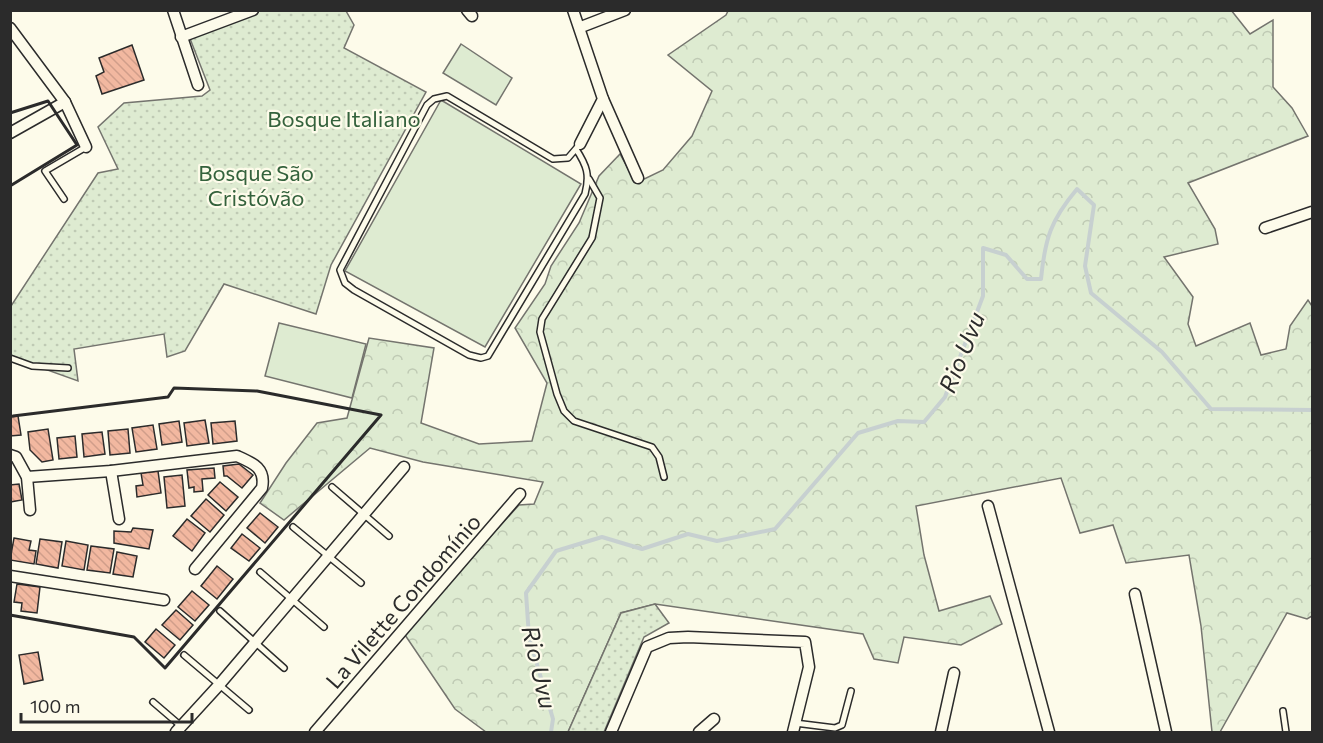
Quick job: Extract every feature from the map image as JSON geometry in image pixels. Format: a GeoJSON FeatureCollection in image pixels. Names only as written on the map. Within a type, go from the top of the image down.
{"type":"FeatureCollection","features":[{"type":"Feature","properties":{"kind":"street"},"geometry":{"type":"LineString","coordinates":[[173,10],[198,86]]}},
{"type":"Feature","properties":{"kind":"street"},"geometry":{"type":"LineString","coordinates":[[181,37],[253,10]]}},
{"type":"Feature","properties":{"kind":"street"},"geometry":{"type":"LineString","coordinates":[[573,10],[581,27],[603,99],[638,178]]}},
{"type":"Feature","properties":{"kind":"street"},"geometry":{"type":"LineString","coordinates":[[581,27],[625,10]]}},
{"type":"Feature","properties":{"kind":"street"},"geometry":{"type":"LineString","coordinates":[[10,28],[65,102],[86,147]]}},
{"type":"Feature","properties":{"kind":"street"},"geometry":{"type":"LineString","coordinates":[[578,147],[603,99]]}},
{"type":"Feature","properties":{"kind":"street"},"geometry":{"type":"LineString","coordinates":[[10,133],[65,102]]}},
{"type":"Feature","properties":{"kind":"street"},"geometry":{"type":"LineString","coordinates":[[1265,228],[1312,212]]}},
{"type":"Feature","properties":{"kind":"street"},"geometry":{"type":"LineString","coordinates":[[10,455],[16,458],[27,477],[30,510]]}},
{"type":"Feature","properties":{"kind":"street"},"geometry":{"type":"LineString","coordinates":[[27,477],[111,471],[237,456],[260,468],[264,478],[262,488],[195,569]]}},
{"type":"Feature","properties":{"kind":"street"},"geometry":{"type":"LineString","coordinates":[[178,729],[219,685],[404,467]]}},
{"type":"Feature","properties":{"kind":"street"},"geometry":{"type":"LineString","coordinates":[[111,471],[119,519]]}},
{"type":"Feature","properties":{"kind":"street","name":"La Vilette Condomínio"},"geometry":{"type":"LineString","coordinates":[[315,732],[520,494]]}},
{"type":"Feature","properties":{"kind":"street"},"geometry":{"type":"LineString","coordinates":[[988,506],[1049,732]]}},
{"type":"Feature","properties":{"kind":"street"},"geometry":{"type":"LineString","coordinates":[[10,576],[164,600]]}},
{"type":"Feature","properties":{"kind":"street"},"geometry":{"type":"LineString","coordinates":[[1135,594],[1166,732]]}},
{"type":"Feature","properties":{"kind":"street"},"geometry":{"type":"LineString","coordinates":[[611,732],[647,647],[669,638],[805,642],[808,667],[794,728]]}},
{"type":"Feature","properties":{"kind":"street"},"geometry":{"type":"LineString","coordinates":[[941,732],[954,673]]}},
{"type":"Feature","properties":{"kind":"street"},"geometry":{"type":"LineString","coordinates":[[699,732],[714,719]]}},
{"type":"Feature","properties":{"kind":"lane"},"geometry":{"type":"LineString","coordinates":[[589,179],[585,194],[488,356],[481,358],[469,355],[354,290],[341,276],[340,270],[428,105],[434,99],[447,96],[553,159],[568,158],[578,147],[586,164],[589,179],[600,198],[592,238],[542,319],[540,332],[564,411],[574,421],[652,447],[659,457],[664,477]]}},
{"type":"Feature","properties":{"kind":"lane"},"geometry":{"type":"LineString","coordinates":[[64,199],[45,171],[86,147]]}},
{"type":"Feature","properties":{"kind":"lane"},"geometry":{"type":"LineString","coordinates":[[10,358],[33,366],[68,368]]}},
{"type":"Feature","properties":{"kind":"lane"},"geometry":{"type":"LineString","coordinates":[[332,487],[389,536]]}},
{"type":"Feature","properties":{"kind":"lane"},"geometry":{"type":"LineString","coordinates":[[293,527],[361,583]]}},
{"type":"Feature","properties":{"kind":"lane"},"geometry":{"type":"LineString","coordinates":[[260,572],[324,627]]}},
{"type":"Feature","properties":{"kind":"lane"},"geometry":{"type":"LineString","coordinates":[[220,611],[284,668]]}},
{"type":"Feature","properties":{"kind":"lane"},"geometry":{"type":"LineString","coordinates":[[184,655],[249,710]]}},
{"type":"Feature","properties":{"kind":"lane"},"geometry":{"type":"LineString","coordinates":[[794,728],[835,728],[842,725],[851,691]]}},
{"type":"Feature","properties":{"kind":"lane"},"geometry":{"type":"LineString","coordinates":[[153,702],[178,729]]}},
{"type":"Feature","properties":{"kind":"lane"},"geometry":{"type":"LineString","coordinates":[[1283,711],[1286,732]]}},
{"type":"Feature","properties":{"kind":"green space"},"geometry":{"type":"Polygon","coordinates":[[[1231,10],[1250,34],[1273,20],[1273,87],[1292,108],[1308,136],[1188,183],[1215,229],[1218,244],[1164,257],[1193,297],[1188,324],[1196,346],[1250,323],[1261,355],[1286,349],[1290,326],[1308,300],[1312,306],[1312,616],[1307,619],[1287,613],[1220,732],[1212,732],[1201,626],[1189,555],[1126,563],[1113,525],[1080,533],[1061,478],[916,506],[924,555],[939,611],[990,596],[1002,624],[961,645],[904,637],[898,663],[874,659],[863,634],[655,604],[621,613],[568,732],[486,732],[455,709],[403,632],[519,505],[534,504],[543,482],[423,462],[370,448],[284,520],[260,503],[286,463],[317,423],[347,418],[369,338],[434,348],[421,423],[479,444],[532,441],[547,383],[515,328],[545,284],[551,266],[579,223],[599,176],[620,154],[636,183],[663,170],[692,136],[712,91],[668,55],[726,15],[728,11],[1231,10]]]}},
{"type":"Feature","properties":{"kind":"green space","name":"Bosque São Cristóvão"},"geometry":{"type":"Polygon","coordinates":[[[253,11],[346,11],[354,25],[344,48],[426,92],[331,265],[316,314],[224,284],[185,351],[167,357],[164,334],[74,349],[78,381],[11,357],[11,306],[98,173],[118,169],[98,127],[124,103],[202,96],[210,90],[189,36],[253,11]]]}},
{"type":"Feature","properties":{"kind":"green space"},"geometry":{"type":"Polygon","coordinates":[[[461,44],[512,78],[496,105],[443,73],[461,44]]]}},
{"type":"Feature","properties":{"kind":"green space"},"geometry":{"type":"Polygon","coordinates":[[[441,100],[581,184],[485,347],[345,271],[441,100]]]}},
{"type":"Feature","properties":{"kind":"green space"},"geometry":{"type":"Polygon","coordinates":[[[279,323],[366,344],[352,398],[265,376],[279,323]]]}},
{"type":"Feature","properties":{"kind":"green space"},"geometry":{"type":"Polygon","coordinates":[[[655,604],[669,623],[644,637],[604,732],[568,732],[621,613],[655,604]]]}},
{"type":"Feature","properties":{"kind":"building"},"geometry":{"type":"Polygon","coordinates":[[[132,45],[144,80],[102,94],[96,76],[104,72],[99,58],[132,45]]]}},
{"type":"Feature","properties":{"kind":"building"},"geometry":{"type":"Polygon","coordinates":[[[18,416],[21,435],[10,436],[10,417],[18,416]]]}},
{"type":"Feature","properties":{"kind":"building"},"geometry":{"type":"Polygon","coordinates":[[[205,420],[209,443],[187,446],[184,423],[205,420]]]}},
{"type":"Feature","properties":{"kind":"building"},"geometry":{"type":"Polygon","coordinates":[[[179,421],[182,442],[162,445],[159,424],[179,421]]]}},
{"type":"Feature","properties":{"kind":"building"},"geometry":{"type":"Polygon","coordinates":[[[235,421],[237,441],[213,444],[211,423],[235,421]]]}},
{"type":"Feature","properties":{"kind":"building"},"geometry":{"type":"Polygon","coordinates":[[[153,425],[157,449],[136,452],[132,428],[153,425]]]}},
{"type":"Feature","properties":{"kind":"building"},"geometry":{"type":"Polygon","coordinates":[[[48,429],[53,460],[42,462],[30,450],[28,432],[48,429]]]}},
{"type":"Feature","properties":{"kind":"building"},"geometry":{"type":"Polygon","coordinates":[[[128,429],[130,453],[110,455],[108,431],[128,429]]]}},
{"type":"Feature","properties":{"kind":"building"},"geometry":{"type":"Polygon","coordinates":[[[102,432],[105,454],[84,457],[82,434],[102,432]]]}},
{"type":"Feature","properties":{"kind":"building"},"geometry":{"type":"Polygon","coordinates":[[[75,436],[77,457],[59,459],[57,438],[75,436]]]}},
{"type":"Feature","properties":{"kind":"building"},"geometry":{"type":"Polygon","coordinates":[[[239,464],[253,475],[242,488],[224,476],[223,466],[239,464]]]}},
{"type":"Feature","properties":{"kind":"building"},"geometry":{"type":"Polygon","coordinates":[[[214,468],[215,478],[202,479],[203,491],[194,492],[194,487],[189,488],[187,470],[214,468]]]}},
{"type":"Feature","properties":{"kind":"building"},"geometry":{"type":"Polygon","coordinates":[[[158,471],[161,493],[137,497],[136,486],[143,485],[141,473],[158,471]]]}},
{"type":"Feature","properties":{"kind":"building"},"geometry":{"type":"Polygon","coordinates":[[[182,475],[185,506],[167,508],[164,477],[182,475]]]}},
{"type":"Feature","properties":{"kind":"building"},"geometry":{"type":"Polygon","coordinates":[[[220,482],[238,497],[226,511],[208,495],[220,482]]]}},
{"type":"Feature","properties":{"kind":"building"},"geometry":{"type":"Polygon","coordinates":[[[19,484],[22,500],[10,502],[10,485],[19,484]]]}},
{"type":"Feature","properties":{"kind":"building"},"geometry":{"type":"Polygon","coordinates":[[[206,499],[224,515],[210,532],[191,516],[206,499]]]}},
{"type":"Feature","properties":{"kind":"building"},"geometry":{"type":"Polygon","coordinates":[[[260,513],[278,527],[265,543],[247,528],[260,513]]]}},
{"type":"Feature","properties":{"kind":"building"},"geometry":{"type":"Polygon","coordinates":[[[187,519],[205,533],[192,551],[173,536],[187,519]]]}},
{"type":"Feature","properties":{"kind":"building"},"geometry":{"type":"Polygon","coordinates":[[[133,528],[153,530],[149,549],[114,543],[114,531],[131,532],[133,528]]]}},
{"type":"Feature","properties":{"kind":"building"},"geometry":{"type":"Polygon","coordinates":[[[242,534],[260,548],[249,561],[231,548],[242,534]]]}},
{"type":"Feature","properties":{"kind":"building"},"geometry":{"type":"Polygon","coordinates":[[[14,538],[31,541],[29,550],[36,551],[34,564],[10,560],[14,538]]]}},
{"type":"Feature","properties":{"kind":"building"},"geometry":{"type":"Polygon","coordinates":[[[40,539],[62,542],[58,568],[36,564],[40,539]]]}},
{"type":"Feature","properties":{"kind":"building"},"geometry":{"type":"Polygon","coordinates":[[[66,541],[88,545],[84,570],[62,566],[66,541]]]}},
{"type":"Feature","properties":{"kind":"building"},"geometry":{"type":"Polygon","coordinates":[[[91,546],[114,549],[110,573],[87,570],[91,546]]]}},
{"type":"Feature","properties":{"kind":"building"},"geometry":{"type":"Polygon","coordinates":[[[117,552],[137,556],[133,577],[113,574],[117,552]]]}},
{"type":"Feature","properties":{"kind":"building"},"geometry":{"type":"Polygon","coordinates":[[[217,566],[233,579],[217,599],[201,586],[217,566]]]}},
{"type":"Feature","properties":{"kind":"building"},"geometry":{"type":"Polygon","coordinates":[[[17,584],[40,587],[37,613],[21,611],[22,603],[14,602],[17,584]]]}},
{"type":"Feature","properties":{"kind":"building"},"geometry":{"type":"Polygon","coordinates":[[[192,591],[209,605],[195,621],[178,607],[192,591]]]}},
{"type":"Feature","properties":{"kind":"building"},"geometry":{"type":"Polygon","coordinates":[[[176,610],[193,625],[180,640],[162,625],[176,610]]]}},
{"type":"Feature","properties":{"kind":"building"},"geometry":{"type":"Polygon","coordinates":[[[156,629],[175,645],[164,658],[145,642],[156,629]]]}},
{"type":"Feature","properties":{"kind":"building"},"geometry":{"type":"Polygon","coordinates":[[[38,652],[43,680],[24,684],[19,655],[38,652]]]}},
{"type":"Feature","properties":{"kind":"waterway","name":"Rio Uvu"},"geometry":{"type":"LineString","coordinates":[[551,732],[553,719],[529,637],[526,593],[556,551],[602,537],[642,549],[688,534],[717,541],[775,529],[858,433],[898,421],[924,422],[945,397],[983,296],[983,248],[1006,255],[1027,279],[1041,279],[1051,230],[1061,210],[1077,189],[1094,205],[1085,266],[1091,293],[1162,352],[1211,409],[1312,410]]}},
{"type":"Feature","properties":{"kind":"wall"},"geometry":{"type":"LineString","coordinates":[[10,113],[48,101],[77,145],[10,186]]}},
{"type":"Feature","properties":{"kind":"wall"},"geometry":{"type":"LineString","coordinates":[[10,615],[134,637],[165,668],[381,415],[257,391],[174,388],[168,397],[13,416]]}},
{"type":"Feature","properties":{"kind":"park label","name":"Bosque Italiano"},"geometry":{"type":"Point","coordinates":[344,118]}}]}
